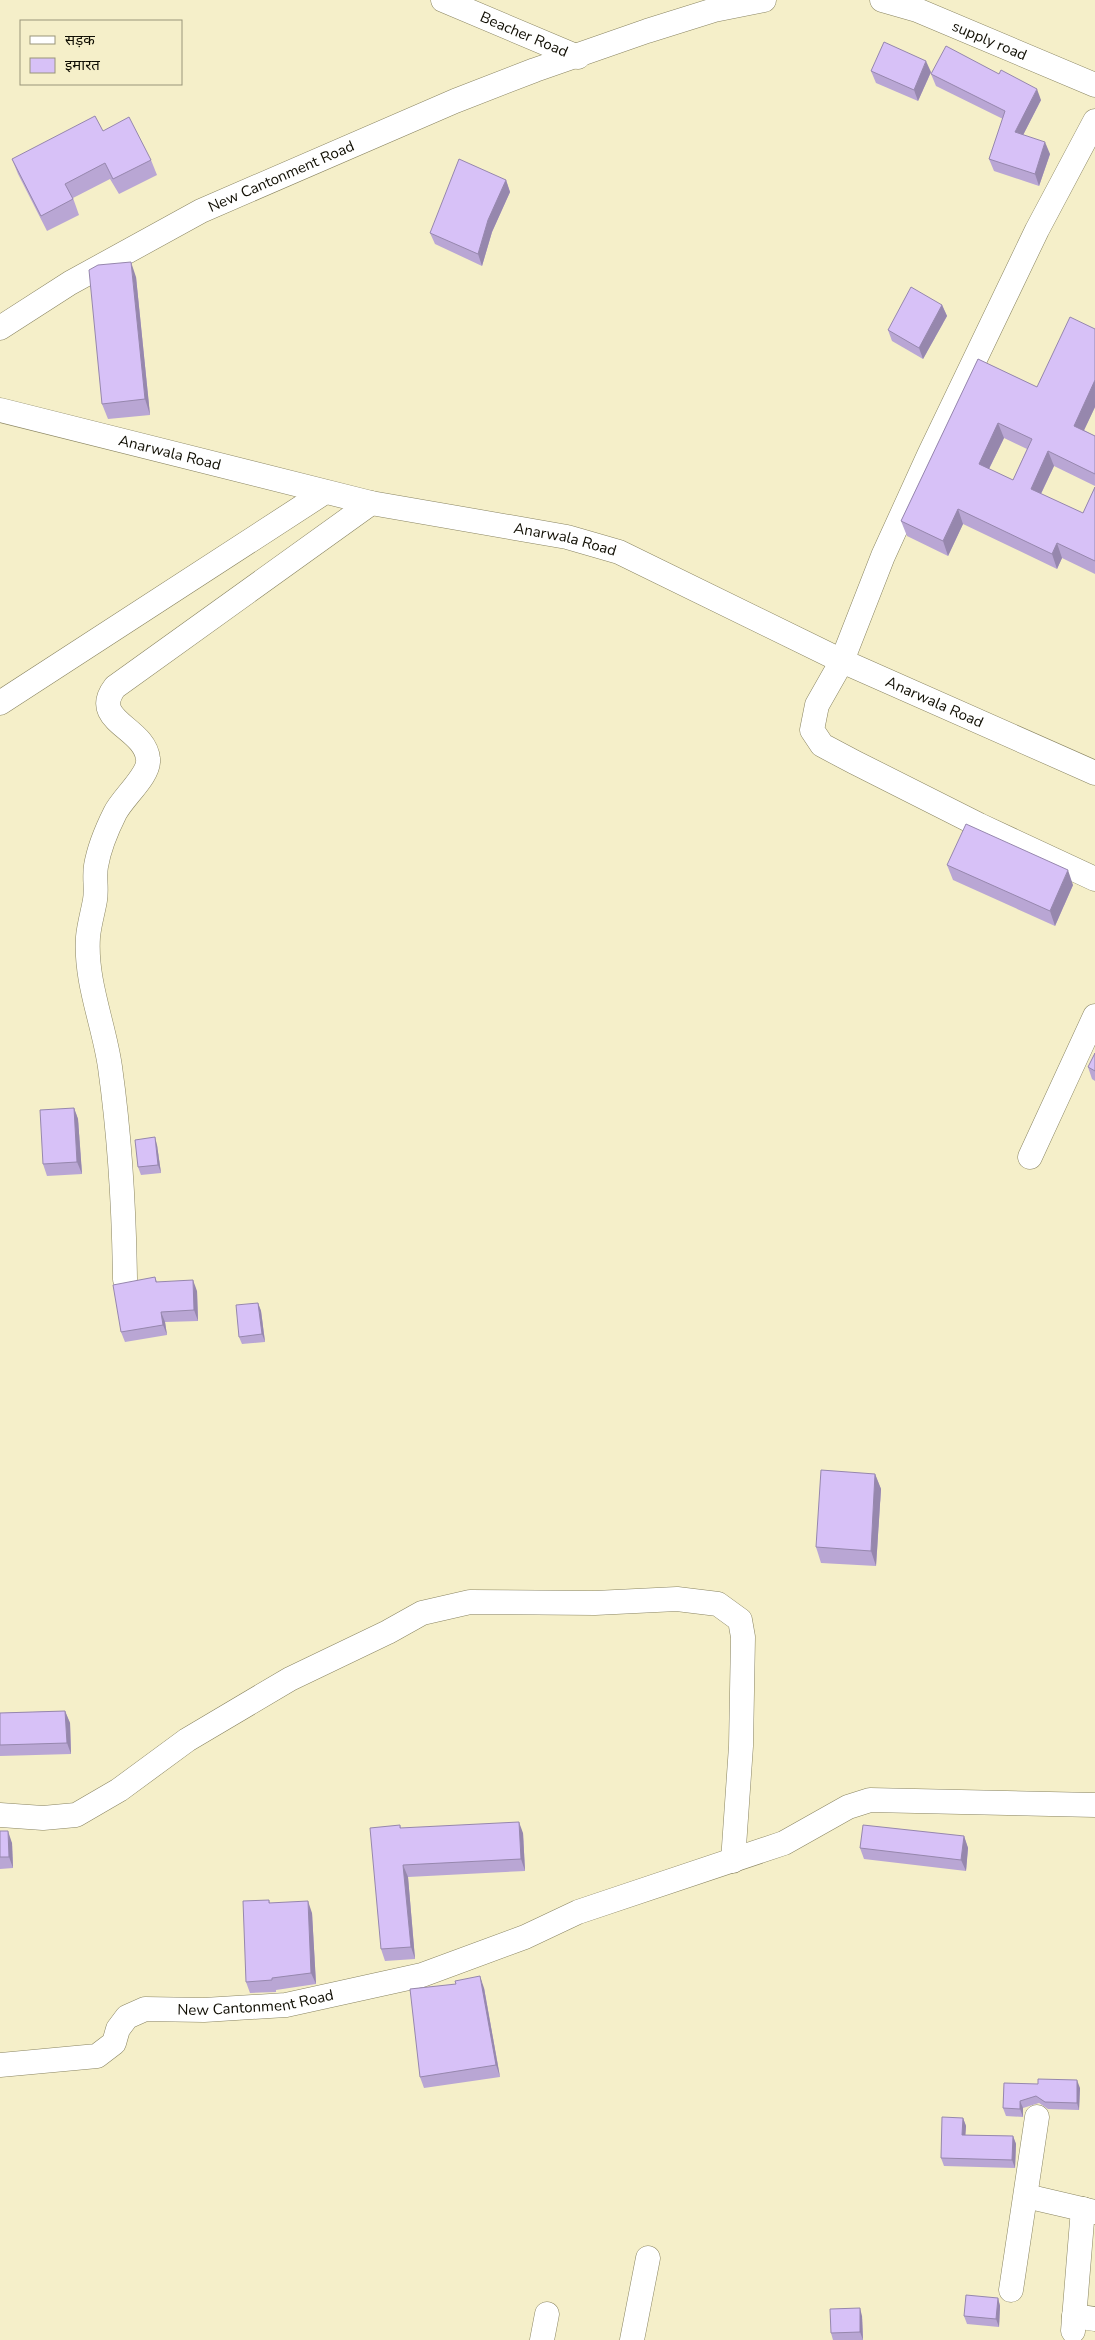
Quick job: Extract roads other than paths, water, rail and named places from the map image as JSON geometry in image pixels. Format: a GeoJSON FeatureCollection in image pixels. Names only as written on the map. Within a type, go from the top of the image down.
{"type":"FeatureCollection","features":[{"type":"Feature","properties":{"kind":"street","name":"Beacher Road"},"geometry":{"type":"LineString","coordinates":[[443,0],[578,56]]}},
{"type":"Feature","properties":{"kind":"street"},"geometry":{"type":"LineString","coordinates":[[578,56],[691,17],[764,0]]}},
{"type":"Feature","properties":{"kind":"street","name":"supply road"},"geometry":{"type":"LineString","coordinates":[[882,0],[917,10],[1095,85]]}},
{"type":"Feature","properties":{"kind":"street","name":"New Cantonment Road"},"geometry":{"type":"LineString","coordinates":[[0,328],[78,278],[201,212],[455,101],[535,70],[578,56]]}},
{"type":"Feature","properties":{"kind":"street"},"geometry":{"type":"LineString","coordinates":[[1095,121],[1036,230],[929,455],[883,556],[842,661],[817,705],[812,730],[822,745],[979,825],[1095,879]]}},
{"type":"Feature","properties":{"kind":"street","name":"Anarwala Road"},"geometry":{"type":"LineString","coordinates":[[0,410],[371,503],[567,537],[619,552],[842,661],[1095,773]]}},
{"type":"Feature","properties":{"kind":"street"},"geometry":{"type":"LineString","coordinates":[[6,693],[325,492]]}},
{"type":"Feature","properties":{"kind":"street"},"geometry":{"type":"LineString","coordinates":[[125,1278],[124,1198],[117,1124],[110,1066],[88,966],[88,937],[95,898],[96,867],[103,844],[116,812],[130,790],[145,774],[148,760],[145,748],[136,736],[110,715],[107,705],[109,694],[115,687],[371,503]]}},
{"type":"Feature","properties":{"kind":"street"},"geometry":{"type":"LineString","coordinates":[[1030,1157],[1095,1016]]}},
{"type":"Feature","properties":{"kind":"street"},"geometry":{"type":"LineString","coordinates":[[0,1815],[43,1818],[76,1814],[119,1790],[187,1740],[290,1679],[388,1632],[422,1613],[470,1602],[595,1603],[677,1599],[718,1604],[740,1620],[743,1637],[741,1746],[733,1862]]}},
{"type":"Feature","properties":{"kind":"street","name":"New Cantonment Road"},"geometry":{"type":"LineString","coordinates":[[0,2065],[96,2056],[109,2049],[114,2043],[118,2029],[127,2017],[145,2009],[204,2010],[286,2005],[422,1975],[525,1937],[578,1912],[733,1862],[784,1843],[848,1807],[870,1800],[1095,1805]]}},
{"type":"Feature","properties":{"kind":"street"},"geometry":{"type":"LineString","coordinates":[[1011,2290],[1037,2117]]}},
{"type":"Feature","properties":{"kind":"street"},"geometry":{"type":"LineString","coordinates":[[1026,2196],[1089,2210],[1081,2322]]}},
{"type":"Feature","properties":{"kind":"street"},"geometry":{"type":"LineString","coordinates":[[632,2340],[648,2258]]}},
{"type":"Feature","properties":{"kind":"street"},"geometry":{"type":"LineString","coordinates":[[542,2340],[547,2314]]}}]}
